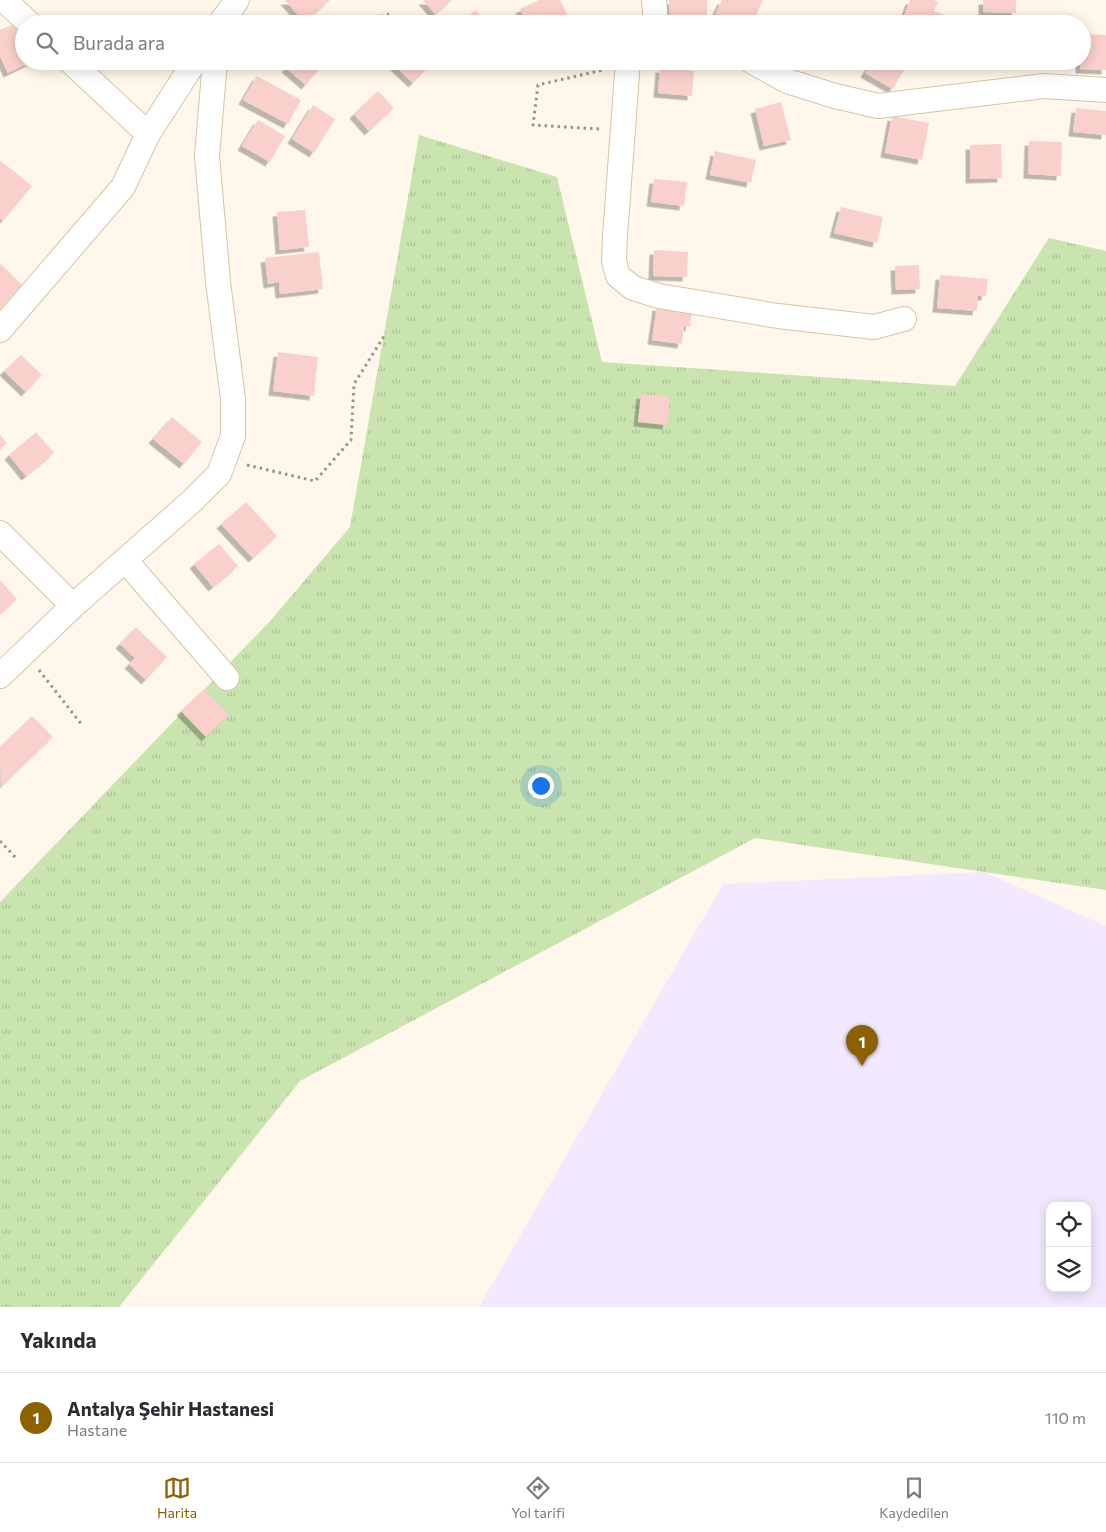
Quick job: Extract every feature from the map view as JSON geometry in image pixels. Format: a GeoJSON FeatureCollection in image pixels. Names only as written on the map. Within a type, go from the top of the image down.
{"type":"FeatureCollection","features":[{"type":"Feature","properties":{"kind":"street"},"geometry":{"type":"LineString","coordinates":[[4,0],[20,15]]}},
{"type":"Feature","properties":{"kind":"street"},"geometry":{"type":"LineString","coordinates":[[226,15],[236,0]]}},
{"type":"Feature","properties":{"kind":"street"},"geometry":{"type":"LineString","coordinates":[[654,0],[655,15]]}},
{"type":"Feature","properties":{"kind":"street"},"geometry":{"type":"LineString","coordinates":[[80,70],[148,134]]}},
{"type":"Feature","properties":{"kind":"street"},"geometry":{"type":"LineString","coordinates":[[0,330],[123,187],[148,134],[190,70]]}},
{"type":"Feature","properties":{"kind":"street"},"geometry":{"type":"LineString","coordinates":[[0,676],[73,606],[192,501],[219,474],[233,436],[233,399],[218,282],[207,156],[214,70]]}},
{"type":"Feature","properties":{"kind":"street"},"geometry":{"type":"LineString","coordinates":[[627,70],[614,261],[618,276],[633,288],[659,296],[778,316],[874,327],[904,319]]}},
{"type":"Feature","properties":{"kind":"street"},"geometry":{"type":"LineString","coordinates":[[767,70],[787,81],[834,96],[878,106],[1044,86],[1106,90]]}},
{"type":"Feature","properties":{"kind":"street"},"geometry":{"type":"LineString","coordinates":[[0,533],[73,606]]}},
{"type":"Feature","properties":{"kind":"street"},"geometry":{"type":"LineString","coordinates":[[125,560],[227,678]]}},
{"type":"Feature","properties":{"kind":"path"},"geometry":{"type":"LineString","coordinates":[[599,70],[538,85],[533,126],[623,130]]}},
{"type":"Feature","properties":{"kind":"path"},"geometry":{"type":"LineString","coordinates":[[224,459],[316,481],[351,440],[354,384],[386,332]]}},
{"type":"Feature","properties":{"kind":"path"},"geometry":{"type":"LineString","coordinates":[[25,652],[82,725]]}},
{"type":"Feature","properties":{"kind":"path"},"geometry":{"type":"LineString","coordinates":[[0,841],[16,858]]}},
{"type":"Feature","properties":{"kind":"shaded area"},"geometry":{"type":"Polygon","coordinates":[[[984,872],[1106,926],[1106,1307],[479,1307],[723,884],[984,872]]]}},
{"type":"Feature","properties":{"kind":"green space"},"geometry":{"type":"Polygon","coordinates":[[[419,135],[557,177],[602,362],[955,386],[1049,238],[1106,251],[1106,890],[755,838],[300,1081],[119,1307],[0,1307],[0,902],[271,620],[350,527],[419,135]]]}},
{"type":"Feature","properties":{"kind":"building"},"geometry":{"type":"Polygon","coordinates":[[[285,0],[330,0],[312,15],[298,15],[285,0]]]}},
{"type":"Feature","properties":{"kind":"building"},"geometry":{"type":"Polygon","coordinates":[[[423,0],[452,0],[435,14],[423,0]]]}},
{"type":"Feature","properties":{"kind":"building"},"geometry":{"type":"Polygon","coordinates":[[[539,0],[560,0],[568,15],[523,15],[520,9],[539,0]]]}},
{"type":"Feature","properties":{"kind":"building"},"geometry":{"type":"Polygon","coordinates":[[[669,0],[707,0],[707,15],[670,15],[669,0]]]}},
{"type":"Feature","properties":{"kind":"building"},"geometry":{"type":"Polygon","coordinates":[[[722,0],[763,0],[756,15],[715,15],[722,0]]]}},
{"type":"Feature","properties":{"kind":"building"},"geometry":{"type":"Polygon","coordinates":[[[910,0],[934,0],[938,2],[934,11],[945,15],[904,15],[910,0]]]}},
{"type":"Feature","properties":{"kind":"building"},"geometry":{"type":"Polygon","coordinates":[[[983,0],[1016,0],[1016,13],[983,12],[983,0]]]}},
{"type":"Feature","properties":{"kind":"building"},"geometry":{"type":"Polygon","coordinates":[[[475,10],[480,15],[470,15],[475,10]]]}},
{"type":"Feature","properties":{"kind":"building"},"geometry":{"type":"Polygon","coordinates":[[[14,24],[15,26],[15,70],[8,73],[0,56],[0,30],[14,24]]]}},
{"type":"Feature","properties":{"kind":"building"},"geometry":{"type":"Polygon","coordinates":[[[1091,34],[1106,35],[1106,70],[1091,69],[1091,34]]]}},
{"type":"Feature","properties":{"kind":"building"},"geometry":{"type":"Polygon","coordinates":[[[288,70],[319,70],[306,85],[288,70]]]}},
{"type":"Feature","properties":{"kind":"building"},"geometry":{"type":"Polygon","coordinates":[[[399,70],[425,70],[413,83],[399,70]]]}},
{"type":"Feature","properties":{"kind":"building"},"geometry":{"type":"Polygon","coordinates":[[[660,70],[694,71],[692,96],[658,93],[660,70]]]}},
{"type":"Feature","properties":{"kind":"building"},"geometry":{"type":"Polygon","coordinates":[[[867,70],[904,70],[893,89],[865,73],[867,70]]]}},
{"type":"Feature","properties":{"kind":"building"},"geometry":{"type":"Polygon","coordinates":[[[257,76],[301,100],[288,124],[243,100],[257,76]]]}},
{"type":"Feature","properties":{"kind":"building"},"geometry":{"type":"Polygon","coordinates":[[[378,91],[394,108],[369,131],[354,114],[378,91]]]}},
{"type":"Feature","properties":{"kind":"building"},"geometry":{"type":"Polygon","coordinates":[[[781,102],[791,140],[764,146],[755,109],[781,102]]]}},
{"type":"Feature","properties":{"kind":"building"},"geometry":{"type":"Polygon","coordinates":[[[313,105],[335,119],[314,153],[292,139],[313,105]]]}},
{"type":"Feature","properties":{"kind":"building"},"geometry":{"type":"Polygon","coordinates":[[[1076,108],[1106,111],[1106,135],[1073,132],[1076,108]]]}},
{"type":"Feature","properties":{"kind":"building"},"geometry":{"type":"Polygon","coordinates":[[[892,116],[929,123],[922,160],[885,153],[892,116]]]}},
{"type":"Feature","properties":{"kind":"building"},"geometry":{"type":"Polygon","coordinates":[[[258,120],[285,136],[270,162],[242,146],[258,120]]]}},
{"type":"Feature","properties":{"kind":"building"},"geometry":{"type":"Polygon","coordinates":[[[1029,141],[1062,142],[1061,176],[1028,174],[1029,141]]]}},
{"type":"Feature","properties":{"kind":"building"},"geometry":{"type":"Polygon","coordinates":[[[1001,144],[1002,178],[970,179],[970,145],[1001,144]]]}},
{"type":"Feature","properties":{"kind":"building"},"geometry":{"type":"Polygon","coordinates":[[[715,151],[756,160],[751,183],[710,175],[715,151]]]}},
{"type":"Feature","properties":{"kind":"building"},"geometry":{"type":"Polygon","coordinates":[[[1,161],[32,186],[3,221],[0,218],[1,161]]]}},
{"type":"Feature","properties":{"kind":"building"},"geometry":{"type":"Polygon","coordinates":[[[654,179],[687,182],[684,206],[651,202],[654,179]]]}},
{"type":"Feature","properties":{"kind":"building"},"geometry":{"type":"Polygon","coordinates":[[[841,207],[883,217],[877,243],[834,233],[841,207]]]}},
{"type":"Feature","properties":{"kind":"building"},"geometry":{"type":"Polygon","coordinates":[[[305,210],[309,247],[280,250],[277,212],[305,210]]]}},
{"type":"Feature","properties":{"kind":"building"},"geometry":{"type":"Polygon","coordinates":[[[654,250],[688,252],[687,277],[653,276],[654,250]]]}},
{"type":"Feature","properties":{"kind":"building"},"geometry":{"type":"Polygon","coordinates":[[[319,252],[323,289],[280,294],[279,282],[268,284],[265,258],[319,252]]]}},
{"type":"Feature","properties":{"kind":"building"},"geometry":{"type":"Polygon","coordinates":[[[0,265],[24,287],[0,309],[0,265]]]}},
{"type":"Feature","properties":{"kind":"building"},"geometry":{"type":"Polygon","coordinates":[[[919,265],[920,289],[896,290],[895,266],[919,265]]]}},
{"type":"Feature","properties":{"kind":"building"},"geometry":{"type":"Polygon","coordinates":[[[940,275],[988,279],[986,296],[978,296],[977,311],[937,308],[940,275]]]}},
{"type":"Feature","properties":{"kind":"building"},"geometry":{"type":"Polygon","coordinates":[[[657,306],[692,311],[690,327],[684,326],[682,344],[652,340],[657,306]]]}},
{"type":"Feature","properties":{"kind":"building"},"geometry":{"type":"Polygon","coordinates":[[[278,352],[318,357],[314,396],[273,391],[278,352]]]}},
{"type":"Feature","properties":{"kind":"building"},"geometry":{"type":"Polygon","coordinates":[[[21,355],[42,375],[26,392],[4,371],[21,355]]]}},
{"type":"Feature","properties":{"kind":"building"},"geometry":{"type":"Polygon","coordinates":[[[641,394],[670,397],[667,425],[638,422],[641,394]]]}},
{"type":"Feature","properties":{"kind":"building"},"geometry":{"type":"Polygon","coordinates":[[[172,417],[202,442],[184,464],[153,439],[172,417]]]}},
{"type":"Feature","properties":{"kind":"building"},"geometry":{"type":"Polygon","coordinates":[[[36,432],[54,453],[26,476],[9,455],[36,432]]]}},
{"type":"Feature","properties":{"kind":"building"},"geometry":{"type":"Polygon","coordinates":[[[0,435],[7,443],[0,449],[0,435]]]}},
{"type":"Feature","properties":{"kind":"building"},"geometry":{"type":"Polygon","coordinates":[[[246,502],[277,536],[253,558],[221,524],[246,502]]]}},
{"type":"Feature","properties":{"kind":"building"},"geometry":{"type":"Polygon","coordinates":[[[219,544],[238,566],[213,587],[194,564],[219,544]]]}},
{"type":"Feature","properties":{"kind":"building"},"geometry":{"type":"Polygon","coordinates":[[[0,580],[17,599],[0,614],[0,580]]]}},
{"type":"Feature","properties":{"kind":"building"},"geometry":{"type":"Polygon","coordinates":[[[136,627],[167,657],[146,680],[129,664],[135,658],[120,644],[136,627]]]}},
{"type":"Feature","properties":{"kind":"building"},"geometry":{"type":"Polygon","coordinates":[[[204,689],[229,715],[206,737],[181,711],[204,689]]]}},
{"type":"Feature","properties":{"kind":"building"},"geometry":{"type":"Polygon","coordinates":[[[32,716],[53,737],[1,787],[0,747],[32,716]]]}},
{"type":"Feature","properties":{"kind":"place","name":"Antalya Şehir Hastanesi"},"geometry":{"type":"Point","coordinates":[862,1066]}}]}
